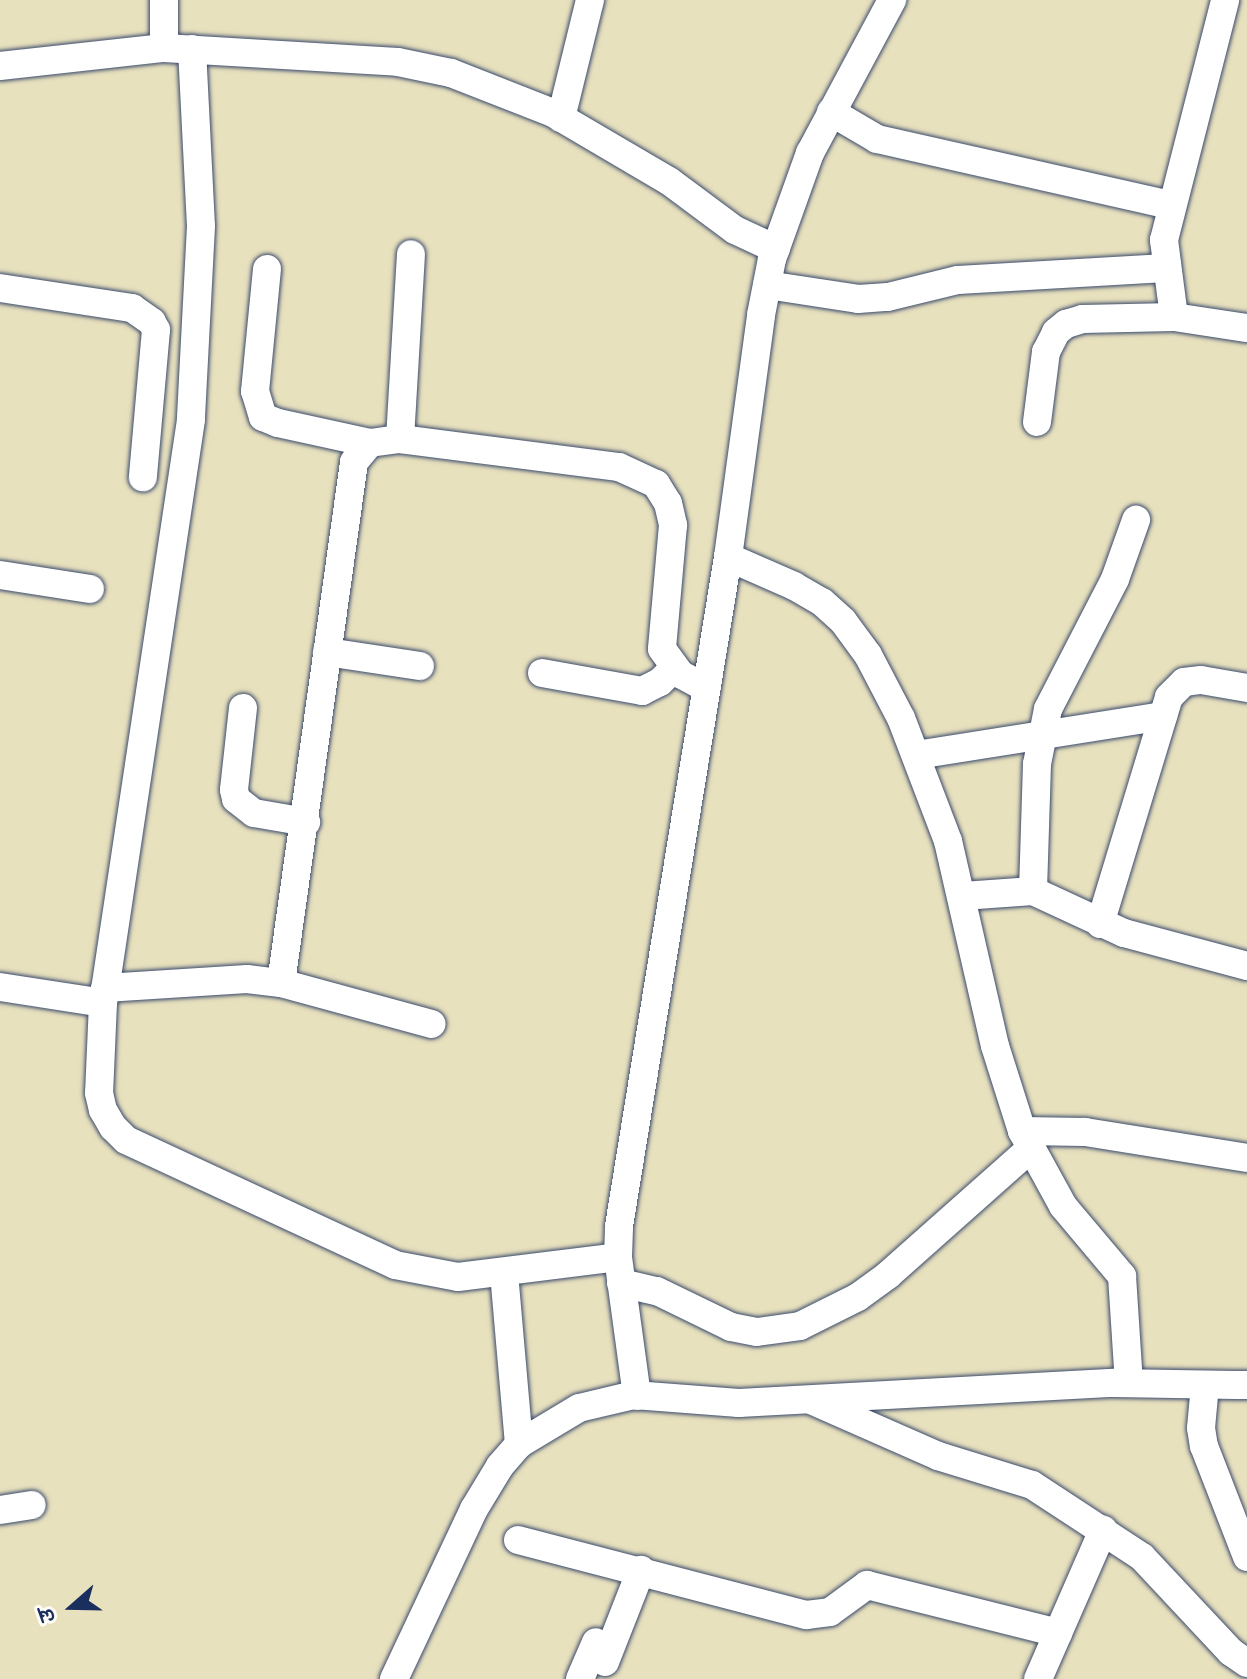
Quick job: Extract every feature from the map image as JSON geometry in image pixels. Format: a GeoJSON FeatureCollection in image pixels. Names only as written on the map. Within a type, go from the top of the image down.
{"type":"FeatureCollection","features":[{"type":"Feature","properties":{"kind":"street"},"geometry":{"type":"LineString","coordinates":[[164,0],[178,48],[201,226],[191,420],[104,995],[99,1093],[113,1127],[126,1140],[278,1214],[395,1265],[458,1277],[619,1270],[731,1327],[757,1332],[800,1326],[858,1297],[888,1275],[1026,1140],[1085,1132],[1247,1158]]}},
{"type":"Feature","properties":{"kind":"street"},"geometry":{"type":"LineString","coordinates":[[561,118],[590,0]]}},
{"type":"Feature","properties":{"kind":"street"},"geometry":{"type":"LineString","coordinates":[[637,1396],[619,1270],[619,1226],[658,971],[728,557],[767,285],[776,249],[810,153],[892,0]]}},
{"type":"Feature","properties":{"kind":"street"},"geometry":{"type":"LineString","coordinates":[[1174,317],[1164,240],[1170,205],[1225,0]]}},
{"type":"Feature","properties":{"kind":"street"},"geometry":{"type":"LineString","coordinates":[[0,66],[178,48],[420,66],[487,85],[561,118],[669,181],[735,230],[776,249]]}},
{"type":"Feature","properties":{"kind":"street"},"geometry":{"type":"LineString","coordinates":[[831,112],[855,130],[877,139],[1170,205]]}},
{"type":"Feature","properties":{"kind":"street"},"geometry":{"type":"LineString","coordinates":[[400,439],[411,254]]}},
{"type":"Feature","properties":{"kind":"street"},"geometry":{"type":"LineString","coordinates":[[767,285],[858,299],[888,297],[958,280],[1166,268]]}},
{"type":"Feature","properties":{"kind":"street"},"geometry":{"type":"LineString","coordinates":[[267,269],[255,391],[263,417],[370,443],[400,439],[619,467],[640,474],[656,484],[668,503],[673,525],[662,649],[674,668],[706,688]]}},
{"type":"Feature","properties":{"kind":"street"},"geometry":{"type":"LineString","coordinates":[[0,288],[132,308],[152,322],[156,330],[143,477]]}},
{"type":"Feature","properties":{"kind":"street"},"geometry":{"type":"LineString","coordinates":[[1037,422],[1046,352],[1056,332],[1066,324],[1082,319],[1174,317],[1247,328]]}},
{"type":"Feature","properties":{"kind":"street"},"geometry":{"type":"LineString","coordinates":[[281,983],[306,822],[354,462],[370,443]]}},
{"type":"Feature","properties":{"kind":"street"},"geometry":{"type":"LineString","coordinates":[[1033,891],[1037,764],[1048,709],[1115,579],[1136,520]]}},
{"type":"Feature","properties":{"kind":"street"},"geometry":{"type":"LineString","coordinates":[[728,557],[794,586],[822,602],[843,621],[868,655],[917,755],[948,841],[995,1046],[1026,1140],[1063,1206],[1122,1276],[1129,1383]]}},
{"type":"Feature","properties":{"kind":"street"},"geometry":{"type":"LineString","coordinates":[[0,575],[90,589]]}},
{"type":"Feature","properties":{"kind":"street"},"geometry":{"type":"LineString","coordinates":[[327,652],[420,666]]}},
{"type":"Feature","properties":{"kind":"street"},"geometry":{"type":"LineString","coordinates":[[542,673],[642,691],[660,682],[674,668]]}},
{"type":"Feature","properties":{"kind":"street"},"geometry":{"type":"LineString","coordinates":[[1100,924],[1169,697],[1184,682],[1201,680],[1247,688]]}},
{"type":"Feature","properties":{"kind":"street"},"geometry":{"type":"LineString","coordinates":[[243,708],[234,790],[236,799],[254,813],[306,822]]}},
{"type":"Feature","properties":{"kind":"street"},"geometry":{"type":"LineString","coordinates":[[917,755],[1163,716]]}},
{"type":"Feature","properties":{"kind":"street"},"geometry":{"type":"LineString","coordinates":[[963,896],[1033,891],[1100,924],[1247,966]]}},
{"type":"Feature","properties":{"kind":"street"},"geometry":{"type":"LineString","coordinates":[[0,987],[104,995],[223,979],[281,983],[432,1024]]}},
{"type":"Feature","properties":{"kind":"street"},"geometry":{"type":"LineString","coordinates":[[504,1273],[519,1444]]}},
{"type":"Feature","properties":{"kind":"street"},"geometry":{"type":"LineString","coordinates":[[394,1679],[474,1509],[500,1466],[519,1444],[579,1408],[608,1398],[637,1396],[739,1403],[1129,1383],[1247,1385]]}},
{"type":"Feature","properties":{"kind":"street"},"geometry":{"type":"LineString","coordinates":[[1205,1385],[1201,1428],[1204,1446],[1247,1557]]}},
{"type":"Feature","properties":{"kind":"street"},"geometry":{"type":"LineString","coordinates":[[808,1399],[938,1456],[1032,1485],[1103,1530],[1142,1557],[1231,1652],[1247,1665],[1242,1679]]}},
{"type":"Feature","properties":{"kind":"street"},"geometry":{"type":"LineString","coordinates":[[0,1510],[32,1505]]}},
{"type":"Feature","properties":{"kind":"street"},"geometry":{"type":"LineString","coordinates":[[1038,1679],[1103,1530]]}},
{"type":"Feature","properties":{"kind":"street"},"geometry":{"type":"LineString","coordinates":[[518,1540],[806,1615],[830,1612],[867,1585],[1058,1633]]}},
{"type":"Feature","properties":{"kind":"street"},"geometry":{"type":"LineString","coordinates":[[580,1679],[601,1652],[641,1570]]}}]}
